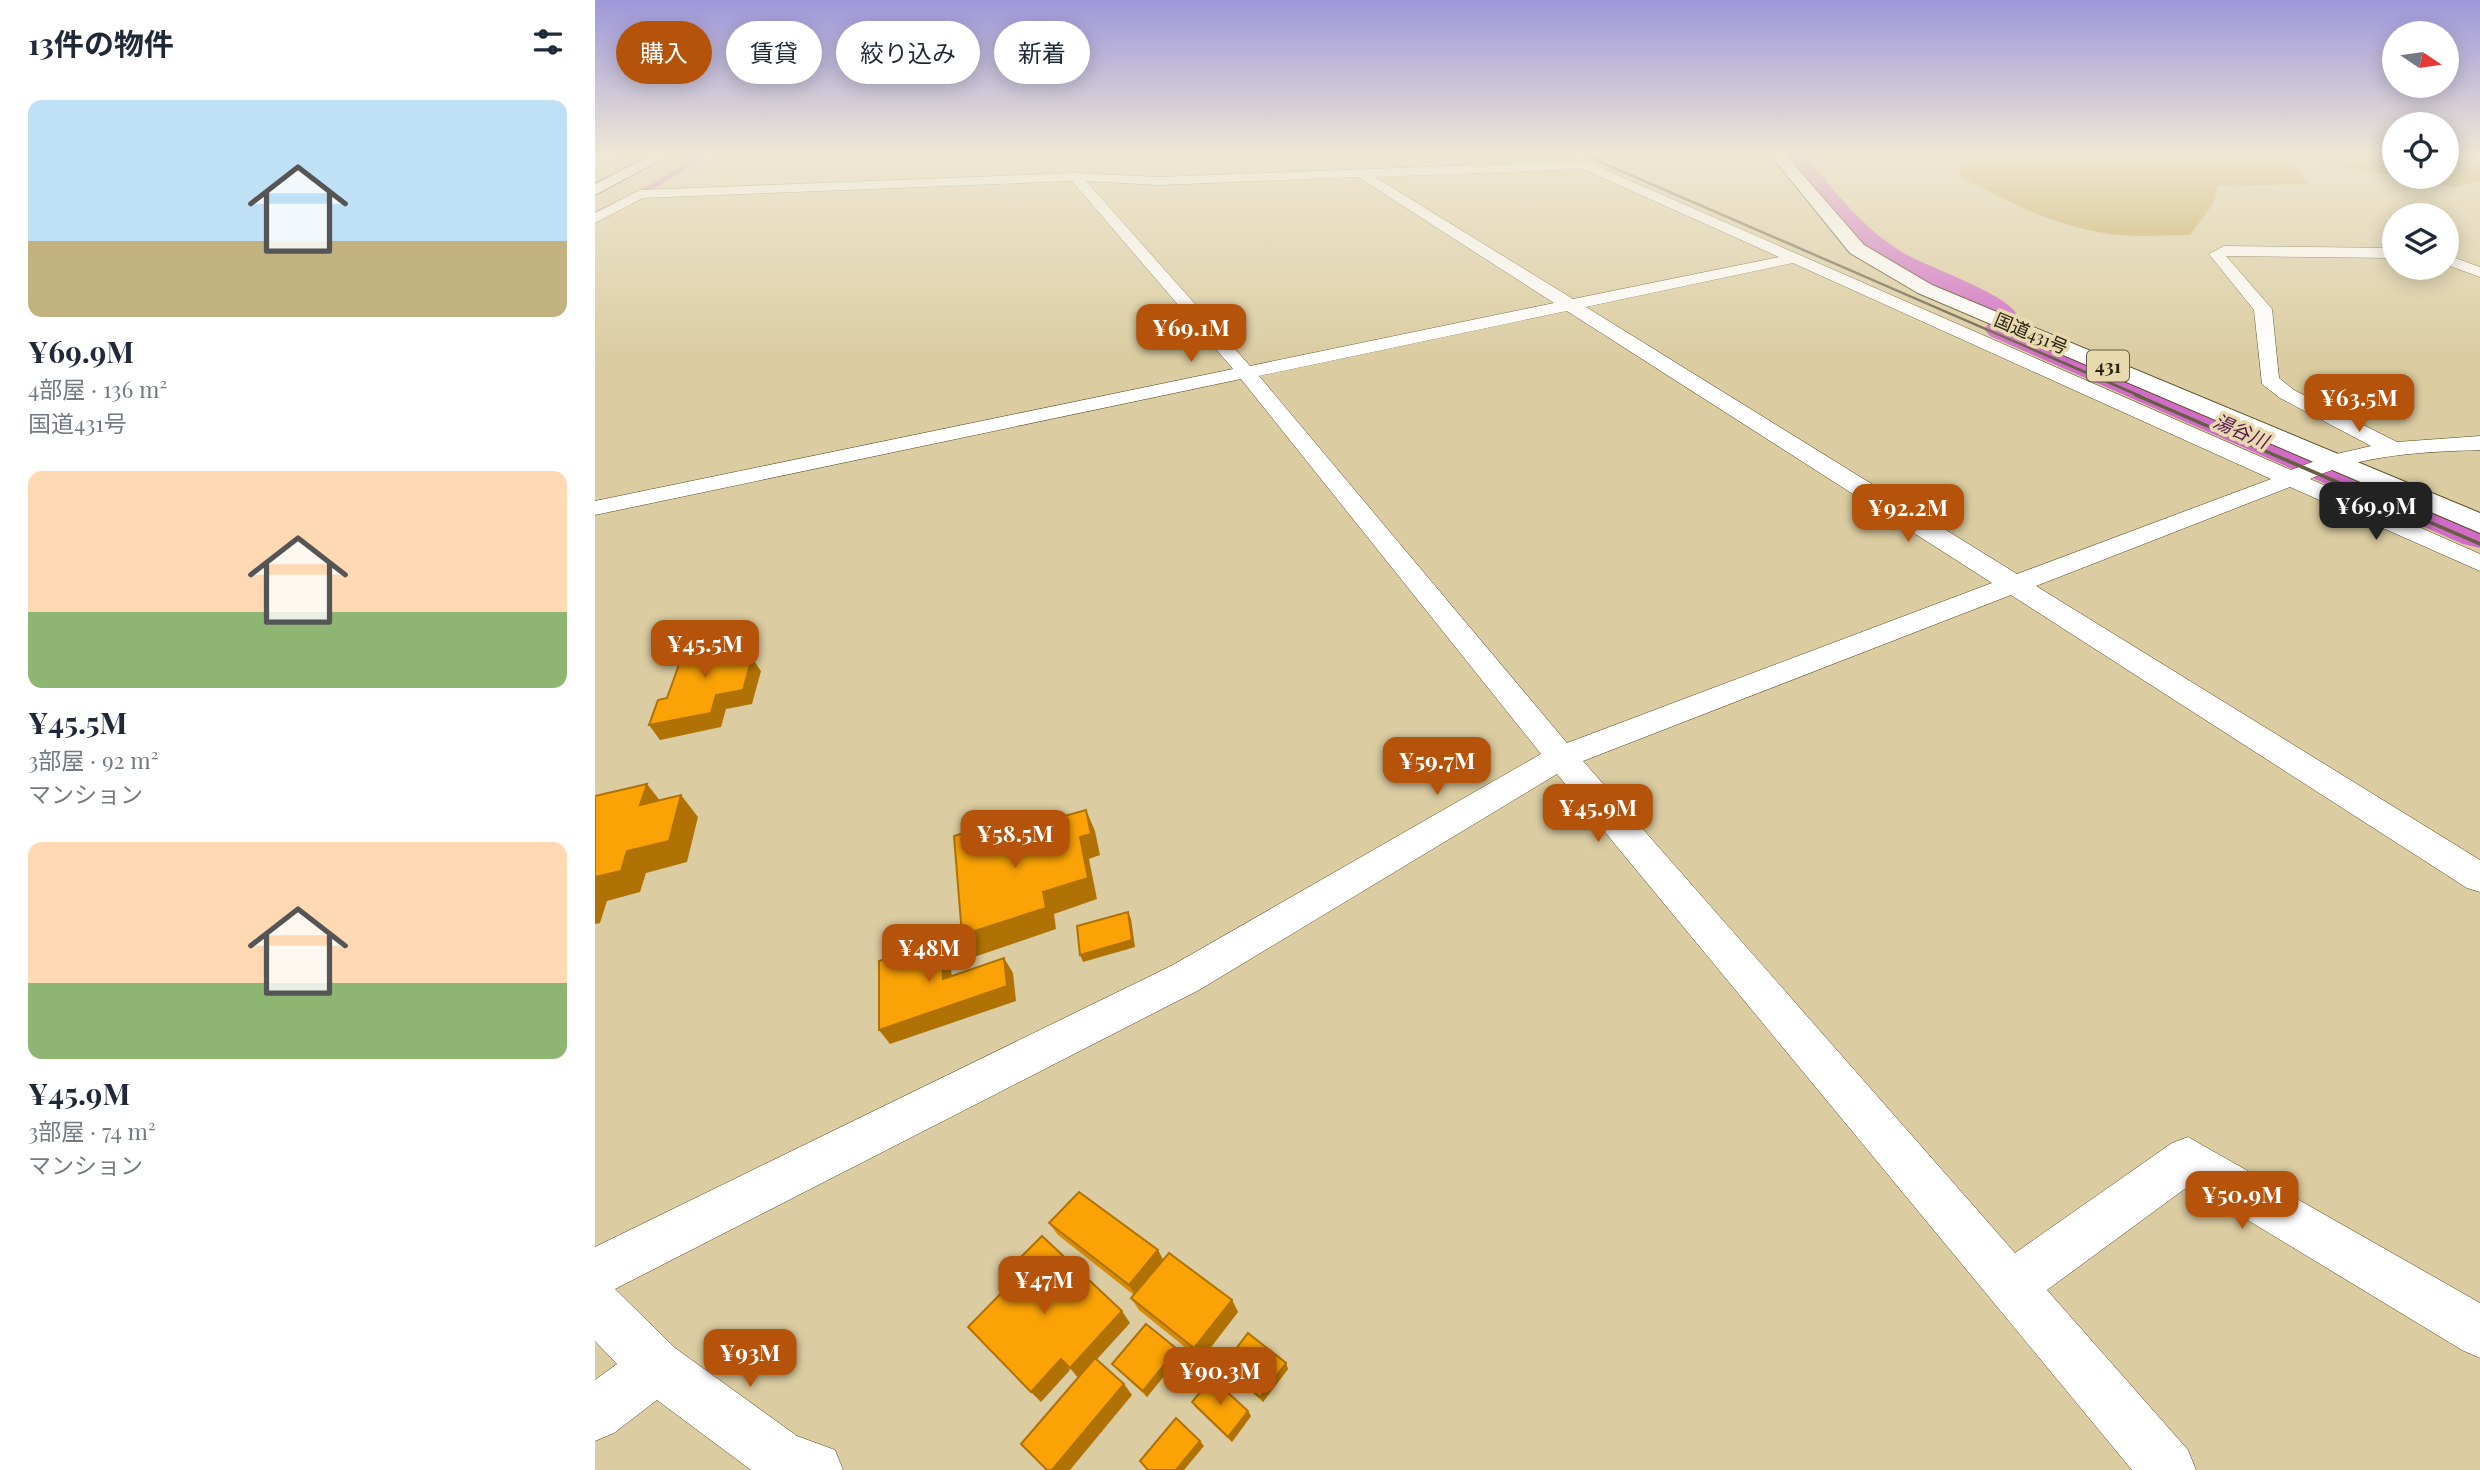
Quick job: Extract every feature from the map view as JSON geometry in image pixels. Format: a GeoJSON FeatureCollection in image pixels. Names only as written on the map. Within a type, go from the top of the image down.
{"type":"FeatureCollection","features":[{"type":"Feature","properties":{"kind":"main road","name":"国道431号"},"geometry":{"type":"LineString","coordinates":[[1834,222],[1857,249],[1925,289],[2480,524]]}},
{"type":"Feature","properties":{"kind":"street"},"geometry":{"type":"LineString","coordinates":[[1104,222],[1246,373],[1561,757],[2168,1470]]}},
{"type":"Feature","properties":{"kind":"street"},"geometry":{"type":"LineString","coordinates":[[1436,222],[2480,878]]}},
{"type":"Feature","properties":{"kind":"street"},"geometry":{"type":"LineString","coordinates":[[1713,222],[2480,563]]}},
{"type":"Feature","properties":{"kind":"street"},"geometry":{"type":"LineString","coordinates":[[2382,253],[2224,251],[2217,254],[2245,291],[2263,309],[2269,380],[2287,394],[2392,447]]}},
{"type":"Feature","properties":{"kind":"street"},"geometry":{"type":"LineString","coordinates":[[595,508],[1796,258]]}},
{"type":"Feature","properties":{"kind":"street"},"geometry":{"type":"LineString","coordinates":[[2459,264],[2476,269]]}},
{"type":"Feature","properties":{"kind":"street"},"geometry":{"type":"LineString","coordinates":[[595,1273],[1185,978],[1561,757],[2309,470],[2392,447],[2480,443]]}},
{"type":"Feature","properties":{"kind":"street"},"geometry":{"type":"LineString","coordinates":[[2011,1286],[2188,1159],[2480,1332]]}},
{"type":"Feature","properties":{"kind":"street"},"geometry":{"type":"LineString","coordinates":[[595,1304],[656,1367],[782,1459],[815,1470]]}},
{"type":"Feature","properties":{"kind":"street"},"geometry":{"type":"LineString","coordinates":[[595,1414],[656,1367]]}},
{"type":"Feature","properties":{"kind":"shaded area"},"geometry":{"type":"Polygon","coordinates":[[[2059,222],[2200,222],[2190,235],[2129,236],[2099,232],[2059,222]]]}},
{"type":"Feature","properties":{"kind":"building"},"geometry":{"type":"Polygon","coordinates":[[[748,628],[739,660],[752,657],[743,690],[716,695],[711,713],[649,725],[658,700],[667,698],[680,662],[713,656],[721,633],[748,628]]]}},
{"type":"Feature","properties":{"kind":"building"},"geometry":{"type":"Polygon","coordinates":[[[647,784],[640,805],[681,795],[669,841],[627,851],[621,871],[595,877],[595,796],[647,784]]]}},
{"type":"Feature","properties":{"kind":"building"},"geometry":{"type":"Polygon","coordinates":[[[1086,810],[1091,834],[1080,837],[1088,878],[1043,892],[1046,908],[962,935],[954,836],[1011,819],[1016,853],[1054,841],[1050,820],[1086,810]]]}},
{"type":"Feature","properties":{"kind":"building"},"geometry":{"type":"Polygon","coordinates":[[[1128,912],[1132,940],[1080,955],[1077,926],[1128,912]]]}},
{"type":"Feature","properties":{"kind":"building"},"geometry":{"type":"Polygon","coordinates":[[[941,941],[943,979],[1004,958],[1007,986],[879,1030],[879,961],[941,941]]]}},
{"type":"Feature","properties":{"kind":"building"},"geometry":{"type":"Polygon","coordinates":[[[1079,1192],[1158,1250],[1129,1285],[1049,1223],[1079,1192]]]}},
{"type":"Feature","properties":{"kind":"building"},"geometry":{"type":"Polygon","coordinates":[[[1042,1236],[1122,1311],[1070,1368],[1061,1359],[1031,1392],[968,1327],[1016,1278],[1008,1270],[1042,1236]]]}},
{"type":"Feature","properties":{"kind":"building"},"geometry":{"type":"Polygon","coordinates":[[[1169,1253],[1232,1300],[1194,1348],[1131,1298],[1169,1253]]]}},
{"type":"Feature","properties":{"kind":"building"},"geometry":{"type":"Polygon","coordinates":[[[1146,1324],[1177,1349],[1143,1391],[1112,1364],[1146,1324]]]}},
{"type":"Feature","properties":{"kind":"building"},"geometry":{"type":"Polygon","coordinates":[[[1248,1333],[1286,1363],[1260,1397],[1223,1366],[1248,1333]]]}},
{"type":"Feature","properties":{"kind":"building"},"geometry":{"type":"Polygon","coordinates":[[[1095,1358],[1124,1384],[1052,1470],[1047,1470],[1021,1444],[1095,1358]]]}},
{"type":"Feature","properties":{"kind":"building"},"geometry":{"type":"Polygon","coordinates":[[[1212,1378],[1248,1411],[1228,1437],[1192,1402],[1212,1378]]]}},
{"type":"Feature","properties":{"kind":"building"},"geometry":{"type":"Polygon","coordinates":[[[1176,1418],[1200,1441],[1176,1470],[1148,1470],[1140,1461],[1176,1418]]]}},
{"type":"Feature","properties":{"kind":"waterway","name":"湯谷川"},"geometry":{"type":"LineString","coordinates":[[1845,222],[1874,246],[1911,270],[1999,313]]}},
{"type":"Feature","properties":{"kind":"waterway","name":"湯谷川"},"geometry":{"type":"LineString","coordinates":[[2002,329],[2480,534]]}},
{"type":"Feature","properties":{"kind":"railway"},"geometry":{"type":"LineString","coordinates":[[1738,222],[2140,396]]}},
{"type":"Feature","properties":{"kind":"railway"},"geometry":{"type":"LineString","coordinates":[[2136,395],[2480,544]]}}]}
